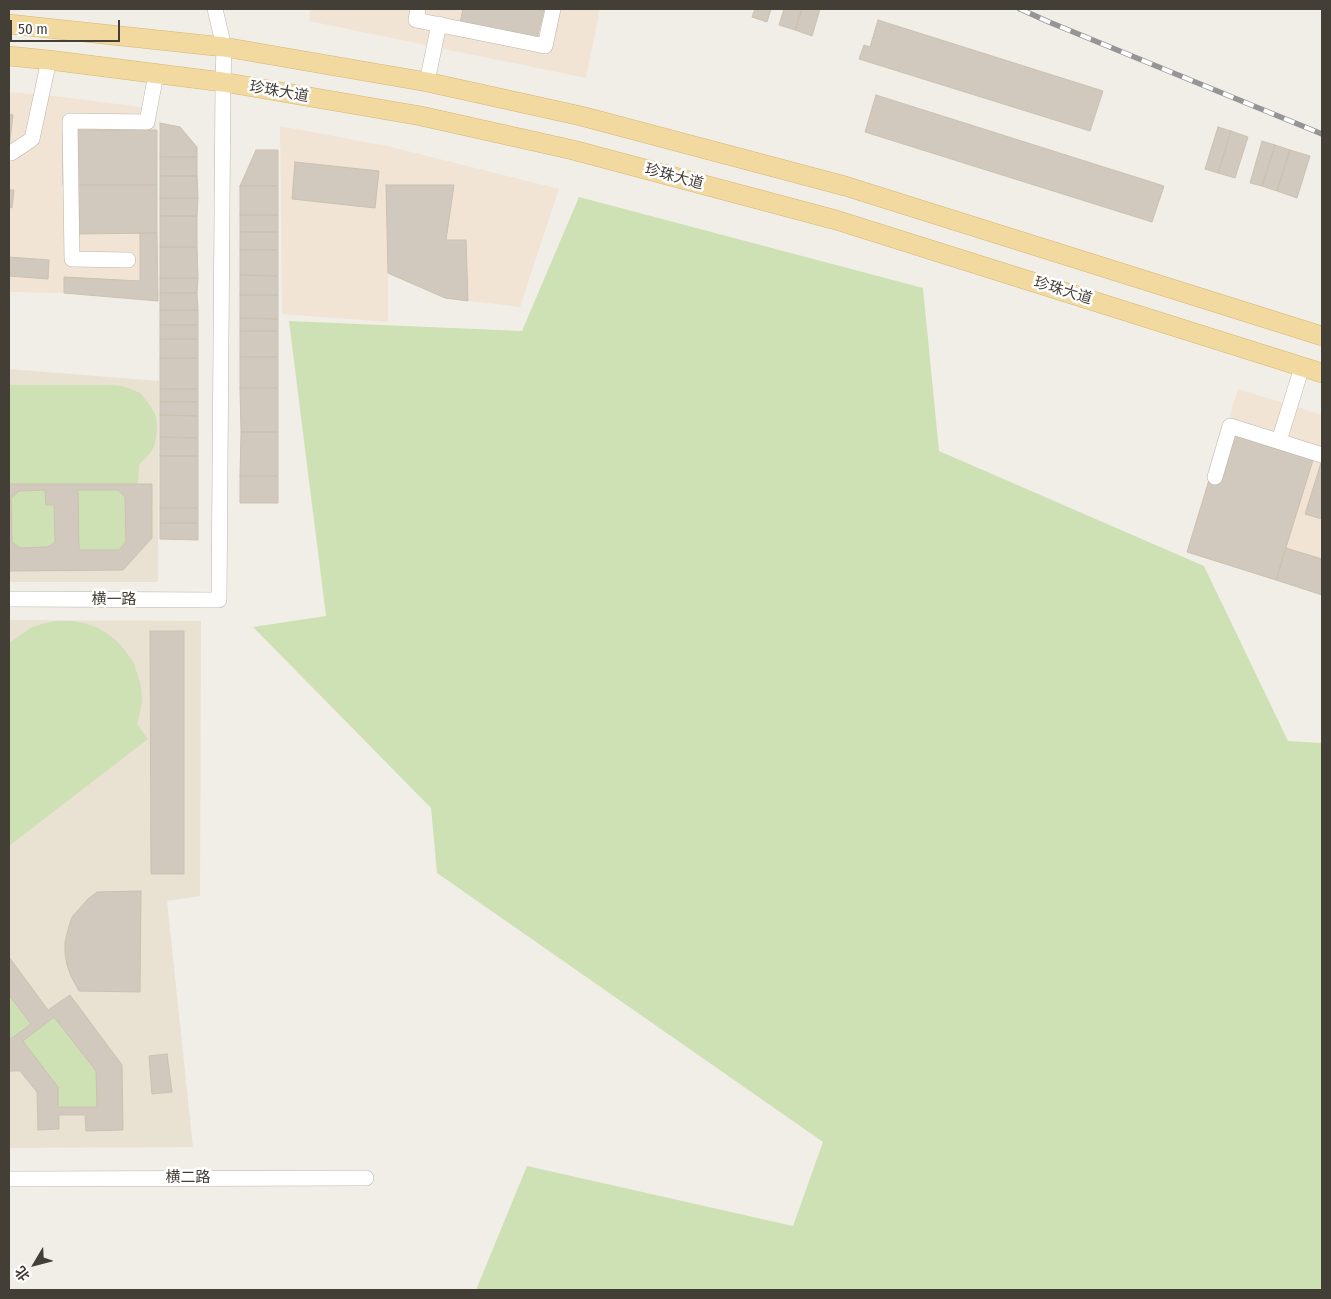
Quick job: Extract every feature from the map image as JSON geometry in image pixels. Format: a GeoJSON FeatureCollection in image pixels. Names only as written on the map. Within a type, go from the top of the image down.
{"type":"FeatureCollection","features":[{"type":"Feature","properties":{"kind":"main road"},"geometry":{"type":"LineString","coordinates":[[9,24],[224,47],[427,82],[581,116],[845,186],[1322,336]]}},
{"type":"Feature","properties":{"kind":"main road","name":"珍珠大道"},"geometry":{"type":"LineString","coordinates":[[9,56],[222,82],[421,116],[573,150],[836,220],[1322,373]]}},
{"type":"Feature","properties":{"kind":"street"},"geometry":{"type":"LineString","coordinates":[[215,9],[224,47],[222,82]]}},
{"type":"Feature","properties":{"kind":"street"},"geometry":{"type":"LineString","coordinates":[[418,9],[416,20],[545,46],[553,9]]}},
{"type":"Feature","properties":{"kind":"street"},"geometry":{"type":"LineString","coordinates":[[427,82],[439,24]]}},
{"type":"Feature","properties":{"kind":"street"},"geometry":{"type":"LineString","coordinates":[[9,152],[11,153],[32,139],[49,60]]}},
{"type":"Feature","properties":{"kind":"street"},"geometry":{"type":"LineString","coordinates":[[128,260],[72,259],[70,121],[147,122],[156,74]]}},
{"type":"Feature","properties":{"kind":"street","name":"横一路"},"geometry":{"type":"LineString","coordinates":[[9,599],[219,600],[222,82]]}},
{"type":"Feature","properties":{"kind":"street"},"geometry":{"type":"LineString","coordinates":[[1278,441],[1302,367]]}},
{"type":"Feature","properties":{"kind":"street"},"geometry":{"type":"LineString","coordinates":[[1215,476],[1230,426],[1322,455]]}},
{"type":"Feature","properties":{"kind":"street","name":"横二路"},"geometry":{"type":"LineString","coordinates":[[9,1179],[366,1178]]}},
{"type":"Feature","properties":{"kind":"shaded area"},"geometry":{"type":"Polygon","coordinates":[[[310,9],[600,9],[586,78],[309,21],[310,9]]]}},
{"type":"Feature","properties":{"kind":"shaded area"},"geometry":{"type":"Polygon","coordinates":[[[9,92],[156,109],[158,301],[64,293],[9,292],[9,92]]]}},
{"type":"Feature","properties":{"kind":"shaded area"},"geometry":{"type":"Polygon","coordinates":[[[280,126],[387,146],[559,189],[520,307],[445,298],[388,274],[388,322],[282,314],[280,126]]]}},
{"type":"Feature","properties":{"kind":"shaded area"},"geometry":{"type":"Polygon","coordinates":[[[9,369],[159,381],[158,582],[9,582],[9,369]]]}},
{"type":"Feature","properties":{"kind":"shaded area"},"geometry":{"type":"Polygon","coordinates":[[[1238,389],[1322,415],[1322,595],[1187,552],[1238,389]]]}},
{"type":"Feature","properties":{"kind":"shaded area"},"geometry":{"type":"Polygon","coordinates":[[[9,620],[201,621],[200,896],[167,901],[193,1147],[9,1148],[9,620]]]}},
{"type":"Feature","properties":{"kind":"green space"},"geometry":{"type":"Polygon","coordinates":[[[579,197],[923,288],[939,451],[1204,566],[1288,741],[1322,743],[1322,1290],[476,1290],[527,1166],[793,1226],[823,1142],[437,873],[431,808],[253,627],[326,616],[289,321],[522,331],[579,197]]]}},
{"type":"Feature","properties":{"kind":"green space"},"geometry":{"type":"Polygon","coordinates":[[[9,385],[112,385],[122,386],[140,393],[152,408],[156,417],[157,427],[155,444],[151,452],[139,465],[138,484],[9,484],[9,385]]]}},
{"type":"Feature","properties":{"kind":"green space"},"geometry":{"type":"Polygon","coordinates":[[[45,490],[46,505],[54,505],[55,543],[47,547],[20,548],[12,542],[11,498],[19,491],[45,490]]]}},
{"type":"Feature","properties":{"kind":"green space"},"geometry":{"type":"Polygon","coordinates":[[[78,490],[118,490],[125,497],[126,542],[119,550],[79,550],[78,490]]]}},
{"type":"Feature","properties":{"kind":"green space"},"geometry":{"type":"Polygon","coordinates":[[[58,621],[84,623],[96,627],[118,642],[126,652],[134,663],[141,687],[142,700],[137,724],[148,739],[9,846],[9,643],[32,627],[58,621]]]}},
{"type":"Feature","properties":{"kind":"green space"},"geometry":{"type":"Polygon","coordinates":[[[9,995],[31,1024],[9,1040],[9,995]]]}},
{"type":"Feature","properties":{"kind":"green space"},"geometry":{"type":"Polygon","coordinates":[[[54,1017],[96,1071],[97,1107],[58,1107],[58,1087],[23,1041],[54,1017]]]}},
{"type":"Feature","properties":{"kind":"building"},"geometry":{"type":"Polygon","coordinates":[[[463,9],[544,9],[537,39],[460,23],[463,9]]]}},
{"type":"Feature","properties":{"kind":"building"},"geometry":{"type":"Polygon","coordinates":[[[755,9],[771,9],[767,22],[752,17],[755,9]]]}},
{"type":"Feature","properties":{"kind":"building"},"geometry":{"type":"Polygon","coordinates":[[[784,9],[802,9],[795,30],[779,25],[784,9]]]}},
{"type":"Feature","properties":{"kind":"building"},"geometry":{"type":"Polygon","coordinates":[[[802,9],[820,9],[812,36],[795,30],[802,9]]]}},
{"type":"Feature","properties":{"kind":"building"},"geometry":{"type":"Polygon","coordinates":[[[878,20],[1103,91],[1090,131],[859,59],[864,45],[870,47],[878,20]]]}},
{"type":"Feature","properties":{"kind":"building"},"geometry":{"type":"Polygon","coordinates":[[[876,95],[1164,186],[1152,222],[865,132],[876,95]]]}},
{"type":"Feature","properties":{"kind":"building"},"geometry":{"type":"Polygon","coordinates":[[[9,114],[13,115],[9,148],[9,114]]]}},
{"type":"Feature","properties":{"kind":"building"},"geometry":{"type":"Polygon","coordinates":[[[160,123],[180,127],[197,147],[197,157],[160,157],[160,123]]]}},
{"type":"Feature","properties":{"kind":"building"},"geometry":{"type":"Polygon","coordinates":[[[1218,127],[1231,131],[1218,173],[1205,169],[1218,127]]]}},
{"type":"Feature","properties":{"kind":"building"},"geometry":{"type":"Polygon","coordinates":[[[63,130],[157,130],[157,185],[63,185],[63,130]]]}},
{"type":"Feature","properties":{"kind":"building"},"geometry":{"type":"Polygon","coordinates":[[[1231,131],[1248,137],[1235,178],[1218,173],[1231,131]]]}},
{"type":"Feature","properties":{"kind":"building"},"geometry":{"type":"Polygon","coordinates":[[[1262,141],[1275,145],[1262,186],[1250,183],[1262,141]]]}},
{"type":"Feature","properties":{"kind":"building"},"geometry":{"type":"Polygon","coordinates":[[[1275,145],[1290,150],[1277,191],[1262,186],[1275,145]]]}},
{"type":"Feature","properties":{"kind":"building"},"geometry":{"type":"Polygon","coordinates":[[[256,150],[278,150],[278,186],[240,186],[256,150]]]}},
{"type":"Feature","properties":{"kind":"building"},"geometry":{"type":"Polygon","coordinates":[[[1290,150],[1310,156],[1297,198],[1277,191],[1290,150]]]}},
{"type":"Feature","properties":{"kind":"building"},"geometry":{"type":"Polygon","coordinates":[[[160,157],[197,157],[197,176],[160,176],[160,157]]]}},
{"type":"Feature","properties":{"kind":"building"},"geometry":{"type":"Polygon","coordinates":[[[295,162],[379,171],[375,208],[292,199],[295,162]]]}},
{"type":"Feature","properties":{"kind":"building"},"geometry":{"type":"Polygon","coordinates":[[[160,176],[197,176],[198,198],[160,198],[160,176]]]}},
{"type":"Feature","properties":{"kind":"building"},"geometry":{"type":"Polygon","coordinates":[[[76,185],[157,185],[157,233],[76,234],[76,185]]]}},
{"type":"Feature","properties":{"kind":"building"},"geometry":{"type":"Polygon","coordinates":[[[386,185],[454,185],[446,240],[466,240],[468,301],[445,298],[388,273],[386,185]]]}},
{"type":"Feature","properties":{"kind":"building"},"geometry":{"type":"Polygon","coordinates":[[[240,186],[278,186],[278,215],[240,215],[240,186]]]}},
{"type":"Feature","properties":{"kind":"building"},"geometry":{"type":"Polygon","coordinates":[[[9,190],[14,190],[12,208],[9,207],[9,190]]]}},
{"type":"Feature","properties":{"kind":"building"},"geometry":{"type":"Polygon","coordinates":[[[160,198],[198,198],[197,216],[160,216],[160,198]]]}},
{"type":"Feature","properties":{"kind":"building"},"geometry":{"type":"Polygon","coordinates":[[[240,215],[278,215],[278,232],[240,232],[240,215]]]}},
{"type":"Feature","properties":{"kind":"building"},"geometry":{"type":"Polygon","coordinates":[[[160,216],[197,216],[197,247],[160,247],[160,216]]]}},
{"type":"Feature","properties":{"kind":"building"},"geometry":{"type":"Polygon","coordinates":[[[240,232],[278,232],[278,250],[240,250],[240,232]]]}},
{"type":"Feature","properties":{"kind":"building"},"geometry":{"type":"Polygon","coordinates":[[[140,233],[157,233],[158,301],[64,293],[64,277],[140,281],[140,233]]]}},
{"type":"Feature","properties":{"kind":"building"},"geometry":{"type":"Polygon","coordinates":[[[160,247],[197,247],[198,278],[160,278],[160,247]]]}},
{"type":"Feature","properties":{"kind":"building"},"geometry":{"type":"Polygon","coordinates":[[[240,250],[278,250],[278,276],[240,275],[240,250]]]}},
{"type":"Feature","properties":{"kind":"building"},"geometry":{"type":"Polygon","coordinates":[[[9,257],[49,260],[48,279],[9,276],[9,257]]]}},
{"type":"Feature","properties":{"kind":"building"},"geometry":{"type":"Polygon","coordinates":[[[240,275],[278,276],[278,295],[240,295],[240,275]]]}},
{"type":"Feature","properties":{"kind":"building"},"geometry":{"type":"Polygon","coordinates":[[[160,278],[198,278],[197,293],[160,293],[160,278]]]}},
{"type":"Feature","properties":{"kind":"building"},"geometry":{"type":"Polygon","coordinates":[[[160,293],[197,293],[198,310],[160,310],[160,293]]]}},
{"type":"Feature","properties":{"kind":"building"},"geometry":{"type":"Polygon","coordinates":[[[240,295],[278,295],[278,319],[240,318],[240,295]]]}},
{"type":"Feature","properties":{"kind":"building"},"geometry":{"type":"Polygon","coordinates":[[[160,310],[198,310],[198,325],[160,325],[160,310]]]}},
{"type":"Feature","properties":{"kind":"building"},"geometry":{"type":"Polygon","coordinates":[[[240,318],[278,319],[278,331],[240,331],[240,318]]]}},
{"type":"Feature","properties":{"kind":"building"},"geometry":{"type":"Polygon","coordinates":[[[160,325],[198,325],[198,339],[160,339],[160,325]]]}},
{"type":"Feature","properties":{"kind":"building"},"geometry":{"type":"Polygon","coordinates":[[[240,331],[278,331],[278,357],[240,357],[240,331]]]}},
{"type":"Feature","properties":{"kind":"building"},"geometry":{"type":"Polygon","coordinates":[[[160,339],[198,339],[198,358],[160,358],[160,339]]]}},
{"type":"Feature","properties":{"kind":"building"},"geometry":{"type":"Polygon","coordinates":[[[240,357],[278,357],[278,388],[240,388],[240,357]]]}},
{"type":"Feature","properties":{"kind":"building"},"geometry":{"type":"Polygon","coordinates":[[[160,358],[198,358],[198,389],[160,389],[160,358]]]}},
{"type":"Feature","properties":{"kind":"building"},"geometry":{"type":"Polygon","coordinates":[[[240,388],[278,388],[278,432],[241,432],[240,388]]]}},
{"type":"Feature","properties":{"kind":"building"},"geometry":{"type":"Polygon","coordinates":[[[160,389],[198,389],[198,402],[160,402],[160,389]]]}},
{"type":"Feature","properties":{"kind":"building"},"geometry":{"type":"Polygon","coordinates":[[[160,402],[198,402],[198,416],[160,415],[160,402]]]}},
{"type":"Feature","properties":{"kind":"building"},"geometry":{"type":"Polygon","coordinates":[[[160,415],[198,416],[198,438],[160,437],[160,415]]]}},
{"type":"Feature","properties":{"kind":"building"},"geometry":{"type":"Polygon","coordinates":[[[241,432],[278,432],[278,476],[240,476],[241,432]]]}},
{"type":"Feature","properties":{"kind":"building"},"geometry":{"type":"Polygon","coordinates":[[[1232,434],[1313,460],[1276,580],[1187,552],[1209,480],[1232,434]]]}},
{"type":"Feature","properties":{"kind":"building"},"geometry":{"type":"Polygon","coordinates":[[[160,437],[198,438],[198,456],[160,456],[160,437]]]}},
{"type":"Feature","properties":{"kind":"building"},"geometry":{"type":"Polygon","coordinates":[[[160,456],[198,456],[198,508],[160,508],[160,456]]]}},
{"type":"Feature","properties":{"kind":"building"},"geometry":{"type":"Polygon","coordinates":[[[1322,463],[1322,519],[1305,514],[1322,463]]]}},
{"type":"Feature","properties":{"kind":"building"},"geometry":{"type":"Polygon","coordinates":[[[240,476],[278,476],[278,503],[240,503],[240,476]]]}},
{"type":"Feature","properties":{"kind":"building"},"geometry":{"type":"Polygon","coordinates":[[[9,484],[152,484],[152,538],[123,570],[10,571],[9,484]],[[45,490],[19,491],[11,498],[12,542],[20,548],[47,547],[55,543],[54,505],[46,505],[45,490]],[[78,490],[79,550],[119,550],[126,542],[125,497],[118,490],[78,490]]]}},
{"type":"Feature","properties":{"kind":"building"},"geometry":{"type":"Polygon","coordinates":[[[160,508],[198,508],[198,523],[160,523],[160,508]]]}},
{"type":"Feature","properties":{"kind":"building"},"geometry":{"type":"Polygon","coordinates":[[[160,523],[198,523],[198,540],[160,539],[160,523]]]}},
{"type":"Feature","properties":{"kind":"building"},"geometry":{"type":"Polygon","coordinates":[[[1286,548],[1322,559],[1322,595],[1276,580],[1286,548]]]}},
{"type":"Feature","properties":{"kind":"building"},"geometry":{"type":"Polygon","coordinates":[[[150,631],[184,631],[184,874],[151,874],[150,631]]]}},
{"type":"Feature","properties":{"kind":"building"},"geometry":{"type":"Polygon","coordinates":[[[141,891],[140,992],[79,991],[71,976],[65,953],[65,942],[72,917],[97,892],[141,891]]]}},
{"type":"Feature","properties":{"kind":"building"},"geometry":{"type":"Polygon","coordinates":[[[9,957],[48,1010],[70,995],[122,1065],[123,1130],[86,1131],[85,1115],[59,1115],[59,1129],[38,1130],[37,1092],[20,1071],[9,1071],[9,1040],[31,1024],[9,995],[9,957]],[[54,1017],[23,1041],[58,1087],[58,1107],[97,1107],[96,1071],[54,1017]]]}},
{"type":"Feature","properties":{"kind":"building"},"geometry":{"type":"Polygon","coordinates":[[[167,1054],[172,1092],[152,1094],[149,1056],[167,1054]]]}},
{"type":"Feature","properties":{"kind":"railway"},"geometry":{"type":"LineString","coordinates":[[1020,9],[1322,134]]}}]}
